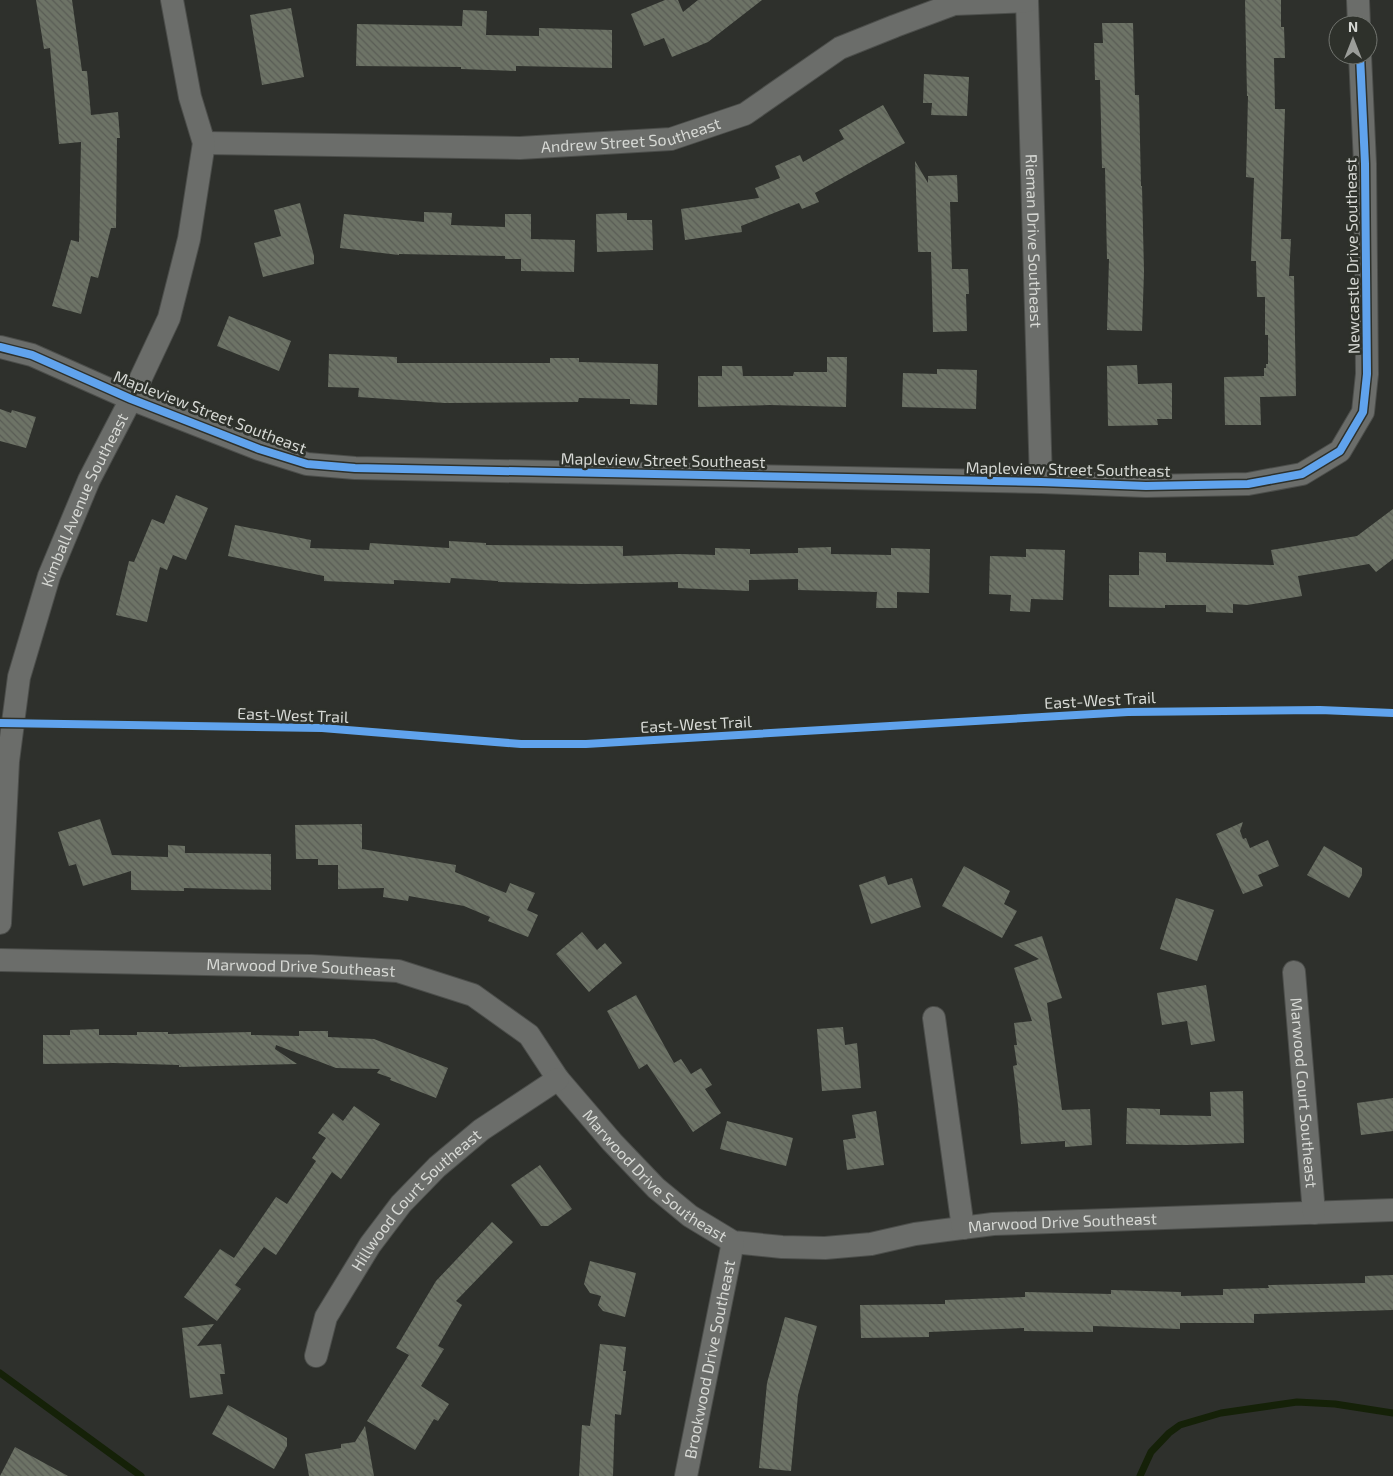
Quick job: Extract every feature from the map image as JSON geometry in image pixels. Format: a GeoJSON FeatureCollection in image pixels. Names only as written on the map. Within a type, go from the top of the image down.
{"type":"FeatureCollection","features":[{"type":"Feature","properties":{"kind":"street","name":"Kimball Avenue Southeast"},"geometry":{"type":"LineString","coordinates":[[0,924],[8,761],[19,677],[48,576],[89,480],[131,399],[169,318],[189,239],[204,143],[190,98],[172,0]]}},
{"type":"Feature","properties":{"kind":"street"},"geometry":{"type":"LineString","coordinates":[[1358,0],[1359,15]]}},
{"type":"Feature","properties":{"kind":"street","name":"Andrew Street Southeast"},"geometry":{"type":"LineString","coordinates":[[204,143],[520,148],[671,140],[745,114],[840,48],[894,26],[954,4],[1027,1]]}},
{"type":"Feature","properties":{"kind":"street","name":"Rieman Drive Southeast"},"geometry":{"type":"LineString","coordinates":[[1027,1],[1041,482]]}},
{"type":"Feature","properties":{"kind":"street","name":"Newcastle Drive Southeast"},"geometry":{"type":"LineString","coordinates":[[1340,451],[1363,412],[1367,374],[1365,164],[1360,65]]}},
{"type":"Feature","properties":{"kind":"street","name":"Mapleview Street Southeast"},"geometry":{"type":"LineString","coordinates":[[0,347],[32,356],[131,399],[259,449],[307,464],[375,468],[1041,482],[1146,486],[1248,484],[1302,474],[1340,451]]}},
{"type":"Feature","properties":{"kind":"street","name":"Marwood Drive Southeast"},"geometry":{"type":"LineString","coordinates":[[0,960],[311,966],[398,971],[473,995],[529,1035],[558,1079],[612,1142],[656,1188],[690,1216],[734,1242],[782,1247],[825,1248],[872,1244],[915,1234],[993,1224],[1393,1210]]}},
{"type":"Feature","properties":{"kind":"street","name":"Marwood Court Southeast"},"geometry":{"type":"LineString","coordinates":[[1294,972],[1314,1213]]}},
{"type":"Feature","properties":{"kind":"street"},"geometry":{"type":"LineString","coordinates":[[934,1018],[963,1228]]}},
{"type":"Feature","properties":{"kind":"street","name":"Hillwood Court Southeast"},"geometry":{"type":"LineString","coordinates":[[316,1356],[326,1316],[370,1245],[401,1204],[438,1167],[481,1130],[558,1079]]}},
{"type":"Feature","properties":{"kind":"street","name":"Brookwood Drive Southeast"},"geometry":{"type":"LineString","coordinates":[[686,1476],[734,1242]]}},
{"type":"Feature","properties":{"kind":"building"},"geometry":{"type":"Polygon","coordinates":[[[36,0],[72,0],[82,71],[87,71],[91,115],[118,112],[120,138],[117,138],[116,228],[111,228],[98,278],[91,276],[81,314],[52,306],[71,240],[79,242],[81,142],[59,144],[50,48],[44,49],[36,0]]]}},
{"type":"Feature","properties":{"kind":"building"},"geometry":{"type":"Polygon","coordinates":[[[665,0],[678,0],[683,12],[698,0],[762,0],[708,42],[672,57],[664,38],[644,46],[631,14],[665,0]]]}},
{"type":"Feature","properties":{"kind":"building"},"geometry":{"type":"Polygon","coordinates":[[[1245,0],[1281,0],[1281,27],[1284,27],[1285,58],[1274,58],[1275,109],[1285,109],[1281,239],[1291,239],[1289,276],[1294,276],[1296,396],[1260,397],[1261,425],[1225,425],[1224,377],[1264,376],[1264,368],[1268,364],[1268,335],[1265,335],[1265,297],[1257,297],[1256,261],[1251,261],[1254,178],[1246,177],[1248,96],[1245,0]]]}},
{"type":"Feature","properties":{"kind":"building"},"geometry":{"type":"Polygon","coordinates":[[[291,8],[304,77],[262,85],[250,15],[291,8]]]}},
{"type":"Feature","properties":{"kind":"building"},"geometry":{"type":"Polygon","coordinates":[[[463,10],[487,11],[486,35],[539,36],[539,28],[612,30],[612,68],[516,66],[516,71],[461,69],[461,67],[356,66],[357,24],[462,26],[463,10]]]}},
{"type":"Feature","properties":{"kind":"building"},"geometry":{"type":"Polygon","coordinates":[[[1102,23],[1133,23],[1135,95],[1139,95],[1142,186],[1144,272],[1142,331],[1107,330],[1109,259],[1107,259],[1105,168],[1102,168],[1100,80],[1095,80],[1094,43],[1103,43],[1102,23]]]}},
{"type":"Feature","properties":{"kind":"building"},"geometry":{"type":"Polygon","coordinates":[[[924,74],[969,77],[967,116],[931,115],[932,103],[923,103],[924,74]]]}},
{"type":"Feature","properties":{"kind":"building"},"geometry":{"type":"Polygon","coordinates":[[[883,105],[905,143],[815,193],[819,202],[802,209],[799,203],[741,226],[742,232],[685,240],[681,209],[759,198],[755,188],[780,178],[775,166],[800,155],[803,162],[844,139],[839,130],[883,105]]]}},
{"type":"Feature","properties":{"kind":"building"},"geometry":{"type":"Polygon","coordinates":[[[915,161],[928,183],[928,176],[957,175],[958,202],[950,202],[952,269],[968,269],[969,294],[966,294],[967,331],[933,332],[931,252],[918,252],[915,161]]]}},
{"type":"Feature","properties":{"kind":"building"},"geometry":{"type":"Polygon","coordinates":[[[300,203],[314,256],[314,264],[263,277],[254,243],[281,236],[274,210],[300,203]]]}},
{"type":"Feature","properties":{"kind":"building"},"geometry":{"type":"Polygon","coordinates":[[[424,212],[452,213],[451,225],[505,227],[505,214],[531,214],[531,239],[575,240],[574,272],[521,271],[521,259],[505,259],[505,256],[399,255],[340,248],[344,214],[424,222],[424,212]]]}},
{"type":"Feature","properties":{"kind":"building"},"geometry":{"type":"Polygon","coordinates":[[[627,213],[627,220],[652,220],[653,250],[597,252],[596,214],[627,213]]]}},
{"type":"Feature","properties":{"kind":"building"},"geometry":{"type":"Polygon","coordinates":[[[229,316],[291,341],[279,371],[217,346],[229,316]]]}},
{"type":"Feature","properties":{"kind":"building"},"geometry":{"type":"Polygon","coordinates":[[[329,354],[397,357],[397,363],[550,363],[550,358],[579,358],[579,362],[658,364],[657,405],[630,404],[630,399],[579,398],[578,402],[445,403],[358,397],[359,388],[328,387],[329,354]]]}},
{"type":"Feature","properties":{"kind":"building"},"geometry":{"type":"Polygon","coordinates":[[[827,357],[847,357],[846,407],[770,405],[698,407],[698,376],[722,376],[722,366],[742,366],[743,376],[793,376],[794,372],[827,372],[827,357]]]}},
{"type":"Feature","properties":{"kind":"building"},"geometry":{"type":"Polygon","coordinates":[[[1137,365],[1138,384],[1172,383],[1172,419],[1157,419],[1158,425],[1108,426],[1107,366],[1137,365]]]}},
{"type":"Feature","properties":{"kind":"building"},"geometry":{"type":"Polygon","coordinates":[[[937,369],[977,370],[976,409],[902,407],[903,373],[937,374],[937,369]]]}},
{"type":"Feature","properties":{"kind":"building"},"geometry":{"type":"Polygon","coordinates":[[[0,409],[11,413],[12,410],[36,417],[26,448],[0,441],[0,409]]]}},
{"type":"Feature","properties":{"kind":"building"},"geometry":{"type":"Polygon","coordinates":[[[176,495],[208,508],[186,560],[173,555],[167,570],[160,567],[147,622],[116,615],[129,561],[134,562],[152,519],[164,524],[176,495]]]}},
{"type":"Feature","properties":{"kind":"building"},"geometry":{"type":"Polygon","coordinates":[[[1393,509],[1393,559],[1376,572],[1369,564],[1298,576],[1302,596],[1247,605],[1233,604],[1233,613],[1206,612],[1206,605],[1165,605],[1165,608],[1109,607],[1109,575],[1139,575],[1139,552],[1166,553],[1166,562],[1274,565],[1271,550],[1357,536],[1393,509]]]}},
{"type":"Feature","properties":{"kind":"building"},"geometry":{"type":"Polygon","coordinates":[[[235,525],[311,540],[310,548],[369,550],[370,543],[449,548],[449,541],[486,543],[486,545],[623,546],[623,556],[715,555],[715,548],[750,549],[750,554],[798,553],[798,548],[831,547],[831,554],[891,555],[891,548],[930,549],[929,593],[897,592],[897,608],[876,608],[877,592],[798,590],[798,579],[749,580],[749,591],[678,588],[678,582],[582,584],[498,582],[451,578],[450,583],[394,580],[394,584],[324,581],[324,576],[228,556],[235,525]]]}},
{"type":"Feature","properties":{"kind":"building"},"geometry":{"type":"Polygon","coordinates":[[[1026,549],[1065,550],[1063,600],[1031,599],[1030,612],[1010,611],[1011,595],[989,594],[990,556],[1026,557],[1026,549]]]}},
{"type":"Feature","properties":{"kind":"building"},"geometry":{"type":"Polygon","coordinates":[[[100,819],[112,855],[168,857],[168,845],[185,846],[185,853],[271,854],[271,890],[184,888],[184,891],[131,890],[131,871],[83,886],[76,864],[69,866],[58,832],[100,819]]]}},
{"type":"Feature","properties":{"kind":"building"},"geometry":{"type":"Polygon","coordinates":[[[1243,822],[1240,831],[1243,839],[1246,838],[1250,848],[1268,840],[1279,866],[1258,875],[1263,886],[1243,894],[1216,834],[1243,822]]]}},
{"type":"Feature","properties":{"kind":"building"},"geometry":{"type":"Polygon","coordinates":[[[362,824],[362,849],[456,865],[455,872],[506,893],[510,883],[535,893],[527,910],[538,915],[528,937],[488,921],[490,917],[464,906],[409,896],[408,901],[383,897],[384,888],[338,889],[338,865],[318,865],[318,859],[296,859],[295,825],[362,824]]]}},
{"type":"Feature","properties":{"kind":"building"},"geometry":{"type":"Polygon","coordinates":[[[1324,846],[1362,868],[1362,875],[1349,898],[1307,875],[1324,846]]]}},
{"type":"Feature","properties":{"kind":"building"},"geometry":{"type":"Polygon","coordinates":[[[964,866],[1010,891],[1004,904],[1017,911],[1002,938],[942,906],[964,866]]]}},
{"type":"Feature","properties":{"kind":"building"},"geometry":{"type":"Polygon","coordinates":[[[885,876],[888,885],[912,878],[921,907],[871,924],[859,885],[885,876]]]}},
{"type":"Feature","properties":{"kind":"building"},"geometry":{"type":"Polygon","coordinates":[[[1176,898],[1214,910],[1197,961],[1160,949],[1176,898]]]}},
{"type":"Feature","properties":{"kind":"building"},"geometry":{"type":"Polygon","coordinates":[[[582,932],[597,950],[605,943],[622,963],[589,992],[556,954],[582,932]]]}},
{"type":"Feature","properties":{"kind":"building"},"geometry":{"type":"Polygon","coordinates":[[[1042,936],[1062,998],[1047,1003],[1062,1110],[1090,1109],[1092,1145],[1065,1147],[1065,1141],[1021,1144],[1013,1066],[1017,1065],[1014,1045],[1017,1045],[1014,1023],[1032,1021],[1014,968],[1039,959],[1014,945],[1042,936]]]}},
{"type":"Feature","properties":{"kind":"building"},"geometry":{"type":"Polygon","coordinates":[[[1206,985],[1215,1041],[1191,1045],[1187,1021],[1162,1025],[1157,993],[1206,985]]]}},
{"type":"Feature","properties":{"kind":"building"},"geometry":{"type":"Polygon","coordinates":[[[636,995],[674,1063],[681,1059],[691,1074],[701,1068],[712,1085],[705,1089],[721,1113],[693,1132],[647,1064],[639,1069],[607,1011],[636,995]]]}},
{"type":"Feature","properties":{"kind":"building"},"geometry":{"type":"Polygon","coordinates":[[[843,1027],[845,1045],[857,1043],[861,1088],[822,1091],[817,1029],[843,1027]]]}},
{"type":"Feature","properties":{"kind":"building"},"geometry":{"type":"Polygon","coordinates":[[[99,1029],[99,1035],[137,1035],[137,1032],[168,1032],[168,1034],[251,1032],[251,1035],[299,1036],[299,1031],[328,1031],[328,1037],[374,1039],[448,1068],[436,1098],[390,1080],[391,1078],[377,1073],[380,1069],[336,1068],[276,1045],[275,1049],[297,1064],[179,1067],[179,1065],[113,1063],[43,1064],[43,1035],[70,1035],[70,1030],[99,1029]]]}},
{"type":"Feature","properties":{"kind":"building"},"geometry":{"type":"Polygon","coordinates":[[[1243,1091],[1244,1143],[1187,1145],[1126,1144],[1127,1108],[1160,1109],[1160,1115],[1211,1116],[1210,1092],[1243,1091]]]}},
{"type":"Feature","properties":{"kind":"building"},"geometry":{"type":"Polygon","coordinates":[[[1393,1098],[1393,1131],[1361,1135],[1357,1103],[1393,1098]]]}},
{"type":"Feature","properties":{"kind":"building"},"geometry":{"type":"Polygon","coordinates":[[[354,1106],[380,1124],[341,1179],[332,1172],[276,1255],[264,1247],[235,1285],[241,1289],[217,1321],[184,1297],[220,1249],[234,1258],[276,1197],[287,1204],[316,1161],[312,1158],[326,1138],[318,1133],[333,1113],[343,1121],[354,1106]]]}},
{"type":"Feature","properties":{"kind":"building"},"geometry":{"type":"Polygon","coordinates":[[[876,1111],[884,1165],[847,1170],[843,1140],[856,1138],[852,1115],[876,1111]]]}},
{"type":"Feature","properties":{"kind":"building"},"geometry":{"type":"Polygon","coordinates":[[[727,1121],[793,1138],[786,1166],[720,1149],[727,1121]]]}},
{"type":"Feature","properties":{"kind":"building"},"geometry":{"type":"Polygon","coordinates":[[[540,1165],[572,1209],[548,1226],[541,1226],[511,1185],[540,1165]]]}},
{"type":"Feature","properties":{"kind":"building"},"geometry":{"type":"Polygon","coordinates":[[[492,1222],[513,1242],[456,1301],[462,1305],[438,1346],[444,1349],[421,1386],[449,1404],[438,1421],[434,1419],[415,1450],[367,1421],[409,1355],[396,1348],[436,1281],[492,1222]]]}},
{"type":"Feature","properties":{"kind":"building"},"geometry":{"type":"Polygon","coordinates":[[[590,1261],[636,1273],[625,1317],[603,1311],[598,1305],[601,1296],[590,1293],[584,1284],[590,1261]]]}},
{"type":"Feature","properties":{"kind":"building"},"geometry":{"type":"Polygon","coordinates":[[[1393,1275],[1393,1310],[1254,1314],[1254,1323],[1180,1323],[1180,1329],[1093,1326],[1093,1332],[1024,1331],[1024,1328],[929,1332],[929,1337],[861,1338],[860,1305],[945,1304],[945,1300],[1025,1297],[1025,1292],[1111,1294],[1111,1290],[1181,1292],[1181,1296],[1223,1295],[1223,1289],[1269,1288],[1268,1285],[1365,1283],[1365,1276],[1393,1275]]]}},
{"type":"Feature","properties":{"kind":"building"},"geometry":{"type":"Polygon","coordinates":[[[785,1317],[817,1326],[798,1395],[791,1471],[759,1468],[767,1383],[785,1317]]]}},
{"type":"Feature","properties":{"kind":"building"},"geometry":{"type":"Polygon","coordinates":[[[214,1324],[197,1346],[221,1344],[225,1374],[220,1374],[223,1394],[190,1398],[182,1328],[214,1324]]]}},
{"type":"Feature","properties":{"kind":"building"},"geometry":{"type":"Polygon","coordinates":[[[600,1344],[626,1347],[623,1371],[626,1371],[621,1415],[615,1414],[613,1476],[579,1476],[582,1425],[590,1426],[600,1344]]]}},
{"type":"Feature","properties":{"kind":"building"},"geometry":{"type":"Polygon","coordinates":[[[228,1405],[287,1438],[287,1446],[274,1469],[212,1434],[228,1405]]]}},
{"type":"Feature","properties":{"kind":"building"},"geometry":{"type":"Polygon","coordinates":[[[365,1426],[374,1476],[309,1476],[305,1454],[341,1448],[341,1444],[355,1442],[365,1426]]]}},
{"type":"Feature","properties":{"kind":"building"},"geometry":{"type":"Polygon","coordinates":[[[15,1447],[68,1476],[0,1476],[15,1447]]]}},
{"type":"Feature","properties":{"kind":"waterway"},"geometry":{"type":"LineString","coordinates":[[0,1373],[141,1476]]}},
{"type":"Feature","properties":{"kind":"waterway"},"geometry":{"type":"LineString","coordinates":[[1140,1476],[1151,1452],[1169,1433],[1180,1425],[1221,1413],[1297,1402],[1335,1404],[1393,1413]]}},
{"type":"Feature","properties":{"kind":"cycle path"},"geometry":{"type":"LineString","coordinates":[[0,347],[32,355],[131,399],[259,449],[307,464],[355,468],[1041,482],[1146,486],[1248,484],[1302,474],[1340,451],[1363,412],[1367,374],[1365,164],[1360,65]]}},
{"type":"Feature","properties":{"kind":"cycle path","name":"East-West Trail"},"geometry":{"type":"LineString","coordinates":[[0,723],[322,728],[521,744],[586,744],[1128,712],[1320,710],[1393,713]]}}]}
